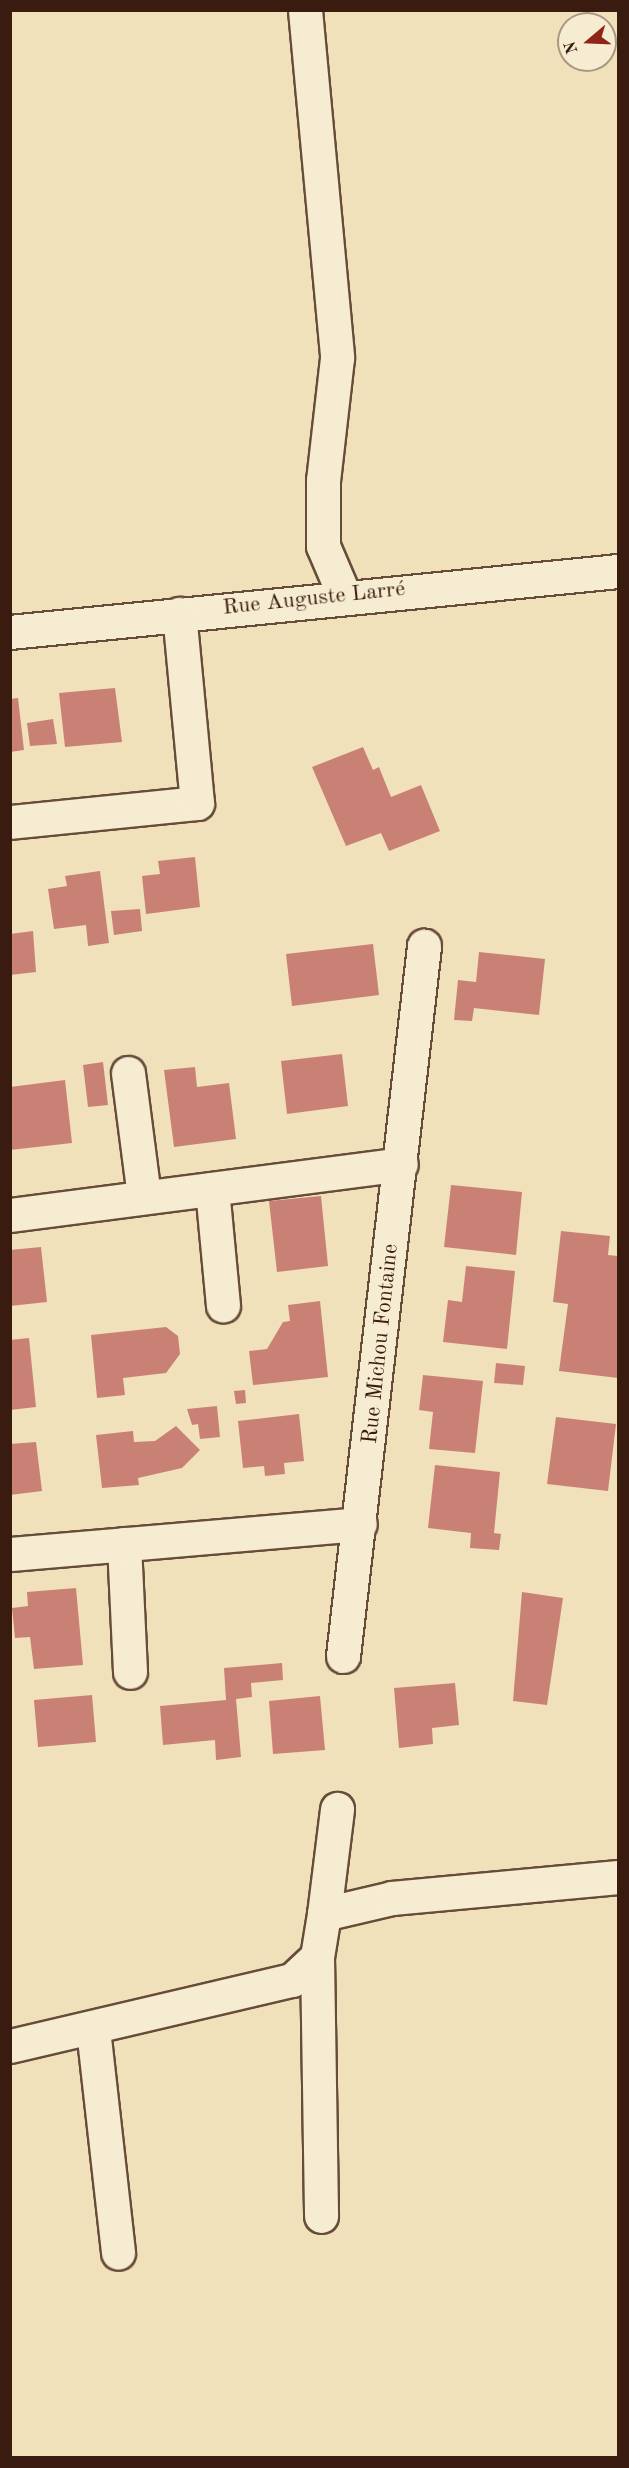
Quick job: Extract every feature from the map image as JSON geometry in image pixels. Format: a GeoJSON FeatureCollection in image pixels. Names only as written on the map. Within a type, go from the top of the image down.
{"type":"FeatureCollection","features":[{"type":"Feature","properties":{"kind":"street"},"geometry":{"type":"LineString","coordinates":[[304,10],[337,358],[323,480],[323,546],[344,595]]}},
{"type":"Feature","properties":{"kind":"street","name":"Rue Auguste Larré"},"geometry":{"type":"LineString","coordinates":[[10,632],[344,595],[618,571]]}},
{"type":"Feature","properties":{"kind":"street"},"geometry":{"type":"LineString","coordinates":[[10,822],[197,803],[179,614]]}},
{"type":"Feature","properties":{"kind":"street","name":"Rue Michou Fontaine"},"geometry":{"type":"LineString","coordinates":[[343,1656],[360,1524],[424,946]]}},
{"type":"Feature","properties":{"kind":"street"},"geometry":{"type":"LineString","coordinates":[[128,1072],[144,1197]]}},
{"type":"Feature","properties":{"kind":"street"},"geometry":{"type":"LineString","coordinates":[[10,1215],[401,1164]]}},
{"type":"Feature","properties":{"kind":"street"},"geometry":{"type":"LineString","coordinates":[[212,1189],[223,1305]]}},
{"type":"Feature","properties":{"kind":"street"},"geometry":{"type":"LineString","coordinates":[[10,1554],[360,1524]]}},
{"type":"Feature","properties":{"kind":"street"},"geometry":{"type":"LineString","coordinates":[[124,1544],[130,1672]]}},
{"type":"Feature","properties":{"kind":"street"},"geometry":{"type":"LineString","coordinates":[[321,2216],[317,1957],[337,1809]]}},
{"type":"Feature","properties":{"kind":"street"},"geometry":{"type":"LineString","coordinates":[[324,1914],[392,1898],[618,1877]]}},
{"type":"Feature","properties":{"kind":"street"},"geometry":{"type":"LineString","coordinates":[[10,2046],[93,2029],[292,1980],[317,1957]]}},
{"type":"Feature","properties":{"kind":"street"},"geometry":{"type":"LineString","coordinates":[[93,2029],[118,2253]]}},
{"type":"Feature","properties":{"kind":"building"},"geometry":{"type":"Polygon","coordinates":[[[115,688],[122,742],[65,747],[59,693],[115,688]]]}},
{"type":"Feature","properties":{"kind":"building"},"geometry":{"type":"Polygon","coordinates":[[[18,698],[24,750],[10,752],[10,699],[18,698]]]}},
{"type":"Feature","properties":{"kind":"building"},"geometry":{"type":"Polygon","coordinates":[[[53,719],[57,744],[30,746],[27,723],[53,719]]]}},
{"type":"Feature","properties":{"kind":"building"},"geometry":{"type":"Polygon","coordinates":[[[363,747],[373,770],[379,767],[391,797],[421,785],[440,831],[389,851],[381,833],[346,846],[312,767],[363,747]]]}},
{"type":"Feature","properties":{"kind":"building"},"geometry":{"type":"Polygon","coordinates":[[[195,857],[200,907],[146,914],[142,876],[160,874],[158,861],[195,857]]]}},
{"type":"Feature","properties":{"kind":"building"},"geometry":{"type":"Polygon","coordinates":[[[100,871],[109,943],[88,946],[86,925],[54,929],[48,889],[67,886],[65,876],[100,871]]]}},
{"type":"Feature","properties":{"kind":"building"},"geometry":{"type":"Polygon","coordinates":[[[140,909],[142,931],[114,935],[111,911],[140,909]]]}},
{"type":"Feature","properties":{"kind":"building"},"geometry":{"type":"Polygon","coordinates":[[[33,931],[36,972],[10,975],[10,934],[33,931]]]}},
{"type":"Feature","properties":{"kind":"building"},"geometry":{"type":"Polygon","coordinates":[[[373,944],[379,995],[292,1006],[286,954],[373,944]]]}},
{"type":"Feature","properties":{"kind":"building"},"geometry":{"type":"Polygon","coordinates":[[[479,952],[545,959],[539,1015],[474,1008],[472,1021],[454,1020],[458,980],[476,982],[479,952]]]}},
{"type":"Feature","properties":{"kind":"building"},"geometry":{"type":"Polygon","coordinates":[[[342,1054],[348,1106],[287,1114],[281,1061],[342,1054]]]}},
{"type":"Feature","properties":{"kind":"building"},"geometry":{"type":"Polygon","coordinates":[[[103,1062],[108,1105],[88,1107],[83,1065],[103,1062]]]}},
{"type":"Feature","properties":{"kind":"building"},"geometry":{"type":"Polygon","coordinates":[[[195,1067],[197,1087],[229,1083],[236,1139],[174,1147],[164,1070],[195,1067]]]}},
{"type":"Feature","properties":{"kind":"building"},"geometry":{"type":"Polygon","coordinates":[[[65,1080],[72,1143],[10,1150],[10,1087],[65,1080]]]}},
{"type":"Feature","properties":{"kind":"building"},"geometry":{"type":"Polygon","coordinates":[[[451,1185],[522,1192],[516,1255],[444,1247],[451,1185]]]}},
{"type":"Feature","properties":{"kind":"building"},"geometry":{"type":"Polygon","coordinates":[[[321,1196],[328,1266],[277,1272],[269,1201],[321,1196]]]}},
{"type":"Feature","properties":{"kind":"building"},"geometry":{"type":"Polygon","coordinates":[[[561,1231],[610,1236],[608,1255],[618,1256],[618,1378],[559,1371],[568,1304],[553,1302],[561,1231]]]}},
{"type":"Feature","properties":{"kind":"building"},"geometry":{"type":"Polygon","coordinates":[[[41,1247],[47,1302],[10,1306],[10,1250],[41,1247]]]}},
{"type":"Feature","properties":{"kind":"building"},"geometry":{"type":"Polygon","coordinates":[[[466,1266],[515,1271],[507,1349],[443,1342],[448,1300],[462,1302],[466,1266]]]}},
{"type":"Feature","properties":{"kind":"building"},"geometry":{"type":"Polygon","coordinates":[[[320,1301],[328,1377],[253,1385],[249,1351],[267,1349],[283,1322],[290,1321],[288,1305],[320,1301]]]}},
{"type":"Feature","properties":{"kind":"building"},"geometry":{"type":"Polygon","coordinates":[[[166,1327],[178,1336],[180,1354],[166,1373],[123,1378],[125,1395],[97,1398],[91,1335],[166,1327]]]}},
{"type":"Feature","properties":{"kind":"building"},"geometry":{"type":"Polygon","coordinates":[[[29,1338],[36,1407],[10,1410],[10,1340],[29,1338]]]}},
{"type":"Feature","properties":{"kind":"building"},"geometry":{"type":"Polygon","coordinates":[[[496,1363],[525,1366],[523,1385],[494,1383],[496,1363]]]}},
{"type":"Feature","properties":{"kind":"building"},"geometry":{"type":"Polygon","coordinates":[[[423,1375],[483,1381],[475,1453],[429,1449],[433,1412],[419,1410],[423,1375]]]}},
{"type":"Feature","properties":{"kind":"building"},"geometry":{"type":"Polygon","coordinates":[[[245,1390],[246,1403],[236,1404],[234,1391],[245,1390]]]}},
{"type":"Feature","properties":{"kind":"building"},"geometry":{"type":"Polygon","coordinates":[[[217,1406],[220,1437],[200,1439],[198,1424],[192,1425],[187,1409],[217,1406]]]}},
{"type":"Feature","properties":{"kind":"building"},"geometry":{"type":"Polygon","coordinates":[[[299,1414],[304,1461],[284,1463],[285,1474],[265,1476],[264,1466],[243,1468],[238,1421],[299,1414]]]}},
{"type":"Feature","properties":{"kind":"building"},"geometry":{"type":"Polygon","coordinates":[[[556,1417],[616,1424],[608,1491],[547,1484],[556,1417]]]}},
{"type":"Feature","properties":{"kind":"building"},"geometry":{"type":"Polygon","coordinates":[[[176,1426],[200,1450],[182,1468],[138,1478],[139,1485],[102,1488],[96,1435],[133,1431],[134,1442],[155,1441],[176,1426]]]}},
{"type":"Feature","properties":{"kind":"building"},"geometry":{"type":"Polygon","coordinates":[[[36,1442],[42,1491],[10,1495],[10,1444],[36,1442]]]}},
{"type":"Feature","properties":{"kind":"building"},"geometry":{"type":"Polygon","coordinates":[[[435,1465],[500,1472],[494,1533],[501,1534],[499,1550],[470,1548],[471,1533],[428,1528],[435,1465]]]}},
{"type":"Feature","properties":{"kind":"building"},"geometry":{"type":"Polygon","coordinates":[[[76,1588],[83,1665],[34,1669],[30,1637],[15,1638],[12,1608],[28,1606],[27,1592],[76,1588]]]}},
{"type":"Feature","properties":{"kind":"building"},"geometry":{"type":"Polygon","coordinates":[[[522,1592],[563,1598],[547,1705],[513,1701],[522,1592]]]}},
{"type":"Feature","properties":{"kind":"building"},"geometry":{"type":"Polygon","coordinates":[[[282,1663],[283,1680],[251,1683],[252,1697],[236,1699],[241,1757],[216,1760],[215,1740],[163,1745],[160,1706],[226,1700],[224,1668],[282,1663]]]}},
{"type":"Feature","properties":{"kind":"building"},"geometry":{"type":"Polygon","coordinates":[[[455,1683],[459,1725],[432,1728],[433,1744],[399,1748],[394,1688],[455,1683]]]}},
{"type":"Feature","properties":{"kind":"building"},"geometry":{"type":"Polygon","coordinates":[[[92,1695],[96,1742],[38,1747],[34,1700],[92,1695]]]}},
{"type":"Feature","properties":{"kind":"building"},"geometry":{"type":"Polygon","coordinates":[[[320,1696],[325,1750],[273,1754],[269,1701],[320,1696]]]}}]}
